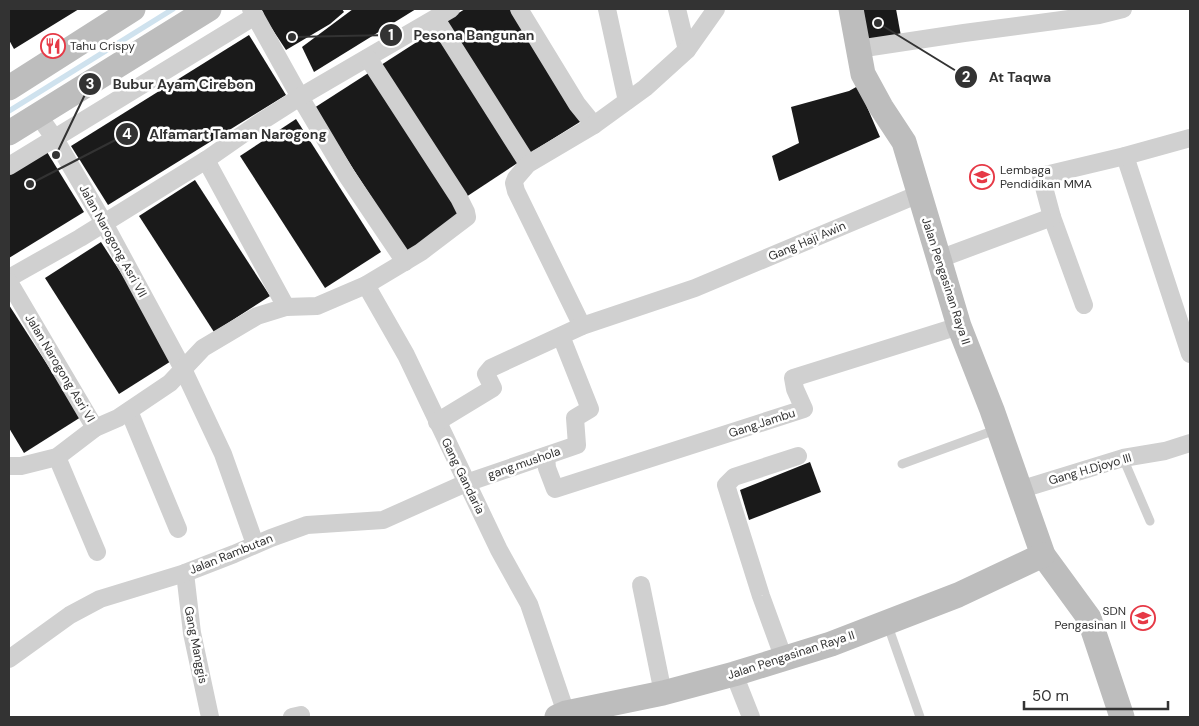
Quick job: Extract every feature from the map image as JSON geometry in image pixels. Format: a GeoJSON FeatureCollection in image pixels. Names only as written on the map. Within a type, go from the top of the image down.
{"type":"FeatureCollection","features":[{"type":"Feature","properties":{"kind":"street"},"geometry":{"type":"LineString","coordinates":[[9,133],[21,93],[133,9]]}},
{"type":"Feature","properties":{"kind":"street"},"geometry":{"type":"LineString","coordinates":[[21,93],[209,9]]}},
{"type":"Feature","properties":{"kind":"street"},"geometry":{"type":"LineString","coordinates":[[9,280],[206,160],[300,97],[451,9]]}},
{"type":"Feature","properties":{"kind":"street"},"geometry":{"type":"LineString","coordinates":[[519,9],[577,104],[594,125]]}},
{"type":"Feature","properties":{"kind":"street"},"geometry":{"type":"LineString","coordinates":[[607,9],[627,101]]}},
{"type":"Feature","properties":{"kind":"street"},"geometry":{"type":"LineString","coordinates":[[677,9],[687,50]]}},
{"type":"Feature","properties":{"kind":"street"},"geometry":{"type":"LineString","coordinates":[[582,326],[516,191],[514,183],[516,178],[528,164],[594,125],[645,88],[687,50],[716,9]]}},
{"type":"Feature","properties":{"kind":"street","name":"Jalan Pengasinan Raya II"},"geometry":{"type":"LineString","coordinates":[[851,9],[863,74],[881,107],[904,142],[959,326],[1043,554],[1089,618],[1122,717]]}},
{"type":"Feature","properties":{"kind":"street"},"geometry":{"type":"LineString","coordinates":[[858,49],[1099,15],[1123,9]]}},
{"type":"Feature","properties":{"kind":"street"},"geometry":{"type":"LineString","coordinates":[[9,166],[55,139],[253,13],[347,176],[405,262]]}},
{"type":"Feature","properties":{"kind":"street"},"geometry":{"type":"LineString","coordinates":[[436,19],[528,164]]}},
{"type":"Feature","properties":{"kind":"street"},"geometry":{"type":"LineString","coordinates":[[9,466],[21,466],[57,457],[96,428],[118,418],[170,383],[203,348],[257,316],[286,306],[316,306],[366,285],[405,262],[467,217],[466,212],[368,58]]}},
{"type":"Feature","properties":{"kind":"street","name":"Jalan Narogong Asri VII"},"geometry":{"type":"LineString","coordinates":[[21,93],[55,139],[104,223],[183,369],[223,454],[255,544]]}},
{"type":"Feature","properties":{"kind":"street"},"geometry":{"type":"LineString","coordinates":[[1084,305],[1052,217],[1041,176],[1190,138]]}},
{"type":"Feature","properties":{"kind":"street"},"geometry":{"type":"LineString","coordinates":[[1125,156],[1190,354]]}},
{"type":"Feature","properties":{"kind":"street"},"geometry":{"type":"LineString","coordinates":[[206,160],[286,306]]}},
{"type":"Feature","properties":{"kind":"street","name":"Gang Haji Awin"},"geometry":{"type":"LineString","coordinates":[[438,422],[493,388],[486,374],[491,368],[582,326],[695,288],[919,194]]}},
{"type":"Feature","properties":{"kind":"street"},"geometry":{"type":"LineString","coordinates":[[939,260],[1052,217]]}},
{"type":"Feature","properties":{"kind":"street","name":"Jalan Narogong Asri VI"},"geometry":{"type":"LineString","coordinates":[[9,280],[96,428]]}},
{"type":"Feature","properties":{"kind":"street","name":"Gang Gandaria"},"geometry":{"type":"LineString","coordinates":[[366,285],[406,355],[499,550],[529,604],[561,715]]}},
{"type":"Feature","properties":{"kind":"street","name":"Gang.Jambu"},"geometry":{"type":"LineString","coordinates":[[546,456],[547,468],[555,489],[804,409],[793,378],[959,326]]}},
{"type":"Feature","properties":{"kind":"street","name":"gang.mushola"},"geometry":{"type":"LineString","coordinates":[[466,483],[577,445],[575,418],[590,409],[561,336]]}},
{"type":"Feature","properties":{"kind":"street"},"geometry":{"type":"LineString","coordinates":[[129,411],[178,529]]}},
{"type":"Feature","properties":{"kind":"street","name":"Gang H.Djoyo III"},"geometry":{"type":"LineString","coordinates":[[1019,490],[1123,458],[1165,451],[1190,443]]}},
{"type":"Feature","properties":{"kind":"street"},"geometry":{"type":"LineString","coordinates":[[784,658],[726,485],[734,477],[798,456]]}},
{"type":"Feature","properties":{"kind":"street"},"geometry":{"type":"LineString","coordinates":[[57,457],[97,552]]}},
{"type":"Feature","properties":{"kind":"street","name":"Jalan Rambutan"},"geometry":{"type":"LineString","coordinates":[[9,659],[70,615],[100,599],[185,572],[255,544],[308,526],[382,520],[466,483]]}},
{"type":"Feature","properties":{"kind":"street","name":"Jalan Pengasinan Raya II"},"geometry":{"type":"LineString","coordinates":[[561,715],[663,693],[784,658],[887,623],[958,595],[1043,554]]}},
{"type":"Feature","properties":{"kind":"street","name":"Gang Manggis"},"geometry":{"type":"LineString","coordinates":[[185,572],[192,632],[210,717]]}},
{"type":"Feature","properties":{"kind":"street"},"geometry":{"type":"LineString","coordinates":[[641,585],[663,693]]}},
{"type":"Feature","properties":{"kind":"street"},"geometry":{"type":"LineString","coordinates":[[734,674],[751,717]]}},
{"type":"Feature","properties":{"kind":"lane"},"geometry":{"type":"LineString","coordinates":[[902,464],[998,429]]}},
{"type":"Feature","properties":{"kind":"lane"},"geometry":{"type":"LineString","coordinates":[[1123,458],[1150,521]]}},
{"type":"Feature","properties":{"kind":"lane"},"geometry":{"type":"LineString","coordinates":[[887,623],[920,717]]}},
{"type":"Feature","properties":{"kind":"building"},"geometry":{"type":"Polygon","coordinates":[[[9,9],[79,9],[14,49],[9,40],[9,9]]]}},
{"type":"Feature","properties":{"kind":"building"},"geometry":{"type":"Polygon","coordinates":[[[259,9],[342,9],[344,12],[330,24],[286,50],[259,9]]]}},
{"type":"Feature","properties":{"kind":"building"},"geometry":{"type":"Polygon","coordinates":[[[353,9],[416,9],[314,72],[302,47],[353,9]]]}},
{"type":"Feature","properties":{"kind":"building"},"geometry":{"type":"Polygon","coordinates":[[[465,9],[514,9],[583,120],[527,155],[444,22],[465,9]]]}},
{"type":"Feature","properties":{"kind":"building"},"geometry":{"type":"Polygon","coordinates":[[[861,9],[896,9],[901,36],[861,43],[861,9]]]}},
{"type":"Feature","properties":{"kind":"building"},"geometry":{"type":"Polygon","coordinates":[[[437,29],[522,160],[466,197],[381,65],[437,29]]]}},
{"type":"Feature","properties":{"kind":"building"},"geometry":{"type":"Polygon","coordinates":[[[249,35],[286,95],[108,205],[71,146],[249,35]]]}},
{"type":"Feature","properties":{"kind":"building"},"geometry":{"type":"Polygon","coordinates":[[[370,72],[465,218],[408,254],[314,108],[370,72]]]}},
{"type":"Feature","properties":{"kind":"building"},"geometry":{"type":"Polygon","coordinates":[[[858,86],[880,137],[779,181],[772,156],[799,143],[791,107],[849,91],[858,86]]]}},
{"type":"Feature","properties":{"kind":"building"},"geometry":{"type":"Polygon","coordinates":[[[296,119],[381,252],[325,288],[240,156],[296,119]]]}},
{"type":"Feature","properties":{"kind":"building"},"geometry":{"type":"Polygon","coordinates":[[[47,152],[84,212],[9,258],[9,175],[47,152]]]}},
{"type":"Feature","properties":{"kind":"building"},"geometry":{"type":"Polygon","coordinates":[[[195,180],[270,296],[214,332],[139,216],[195,180]]]}},
{"type":"Feature","properties":{"kind":"building"},"geometry":{"type":"Polygon","coordinates":[[[101,242],[176,358],[119,394],[45,278],[101,242]]]}},
{"type":"Feature","properties":{"kind":"building"},"geometry":{"type":"Polygon","coordinates":[[[9,305],[81,417],[24,453],[9,428],[9,305]]]}},
{"type":"Feature","properties":{"kind":"building"},"geometry":{"type":"Polygon","coordinates":[[[810,462],[821,492],[749,520],[740,490],[810,462]]]}},
{"type":"Feature","properties":{"kind":"waterway"},"geometry":{"type":"LineString","coordinates":[[9,111],[173,9]]}},
{"type":"Feature","properties":{"kind":"place","name":"At Taqwa"},"geometry":{"type":"Point","coordinates":[878,23]}},
{"type":"Feature","properties":{"kind":"place","name":"Pesona Bangunan"},"geometry":{"type":"Point","coordinates":[292,37]}},
{"type":"Feature","properties":{"kind":"place","name":"Tahu Crispy"},"geometry":{"type":"Point","coordinates":[53,46]}},
{"type":"Feature","properties":{"kind":"place","name":"Bubur Ayam Cirebon"},"geometry":{"type":"Point","coordinates":[56,155]}},
{"type":"Feature","properties":{"kind":"place","name":"Lembaga Pendidikan MMA"},"geometry":{"type":"Point","coordinates":[982,177]}},
{"type":"Feature","properties":{"kind":"place","name":"Alfamart Taman Narogong"},"geometry":{"type":"Point","coordinates":[30,184]}},
{"type":"Feature","properties":{"kind":"place","name":"SDN Pengasinan II"},"geometry":{"type":"Point","coordinates":[1143,618]}}]}
